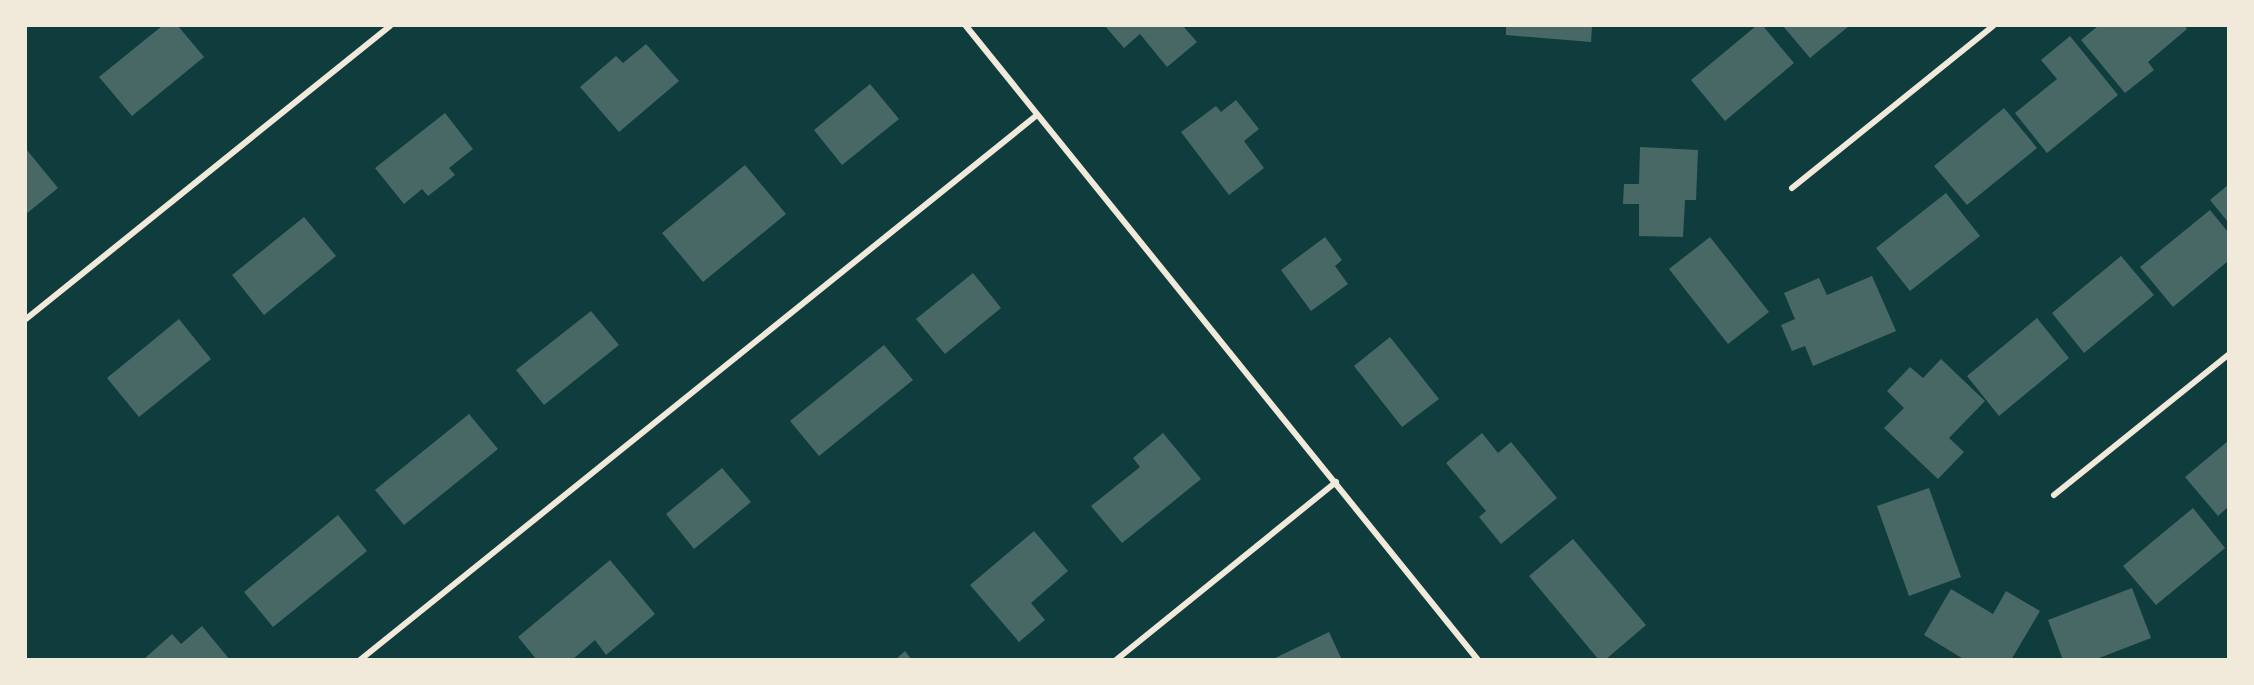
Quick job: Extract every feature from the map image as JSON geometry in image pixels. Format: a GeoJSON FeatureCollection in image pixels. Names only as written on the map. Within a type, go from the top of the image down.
{"type":"FeatureCollection","features":[{"type":"Feature","properties":{"kind":"street"},"geometry":{"type":"LineString","coordinates":[[26,319],[390,26]]}},
{"type":"Feature","properties":{"kind":"street"},"geometry":{"type":"LineString","coordinates":[[966,26],[1478,660]]}},
{"type":"Feature","properties":{"kind":"street"},"geometry":{"type":"LineString","coordinates":[[1792,188],[1993,26]]}},
{"type":"Feature","properties":{"kind":"street"},"geometry":{"type":"LineString","coordinates":[[360,660],[1037,115]]}},
{"type":"Feature","properties":{"kind":"street"},"geometry":{"type":"LineString","coordinates":[[2054,495],[2229,355]]}},
{"type":"Feature","properties":{"kind":"street"},"geometry":{"type":"LineString","coordinates":[[1116,660],[1336,482]]}},
{"type":"Feature","properties":{"kind":"building"},"geometry":{"type":"Polygon","coordinates":[[[162,26],[178,26],[204,57],[132,116],[99,77],[162,26]]]}},
{"type":"Feature","properties":{"kind":"building"},"geometry":{"type":"Polygon","coordinates":[[[1105,26],[1183,26],[1197,42],[1167,67],[1140,34],[1124,48],[1105,26]]]}},
{"type":"Feature","properties":{"kind":"building"},"geometry":{"type":"Polygon","coordinates":[[[1506,26],[1592,26],[1591,42],[1506,35],[1506,26]]]}},
{"type":"Feature","properties":{"kind":"building"},"geometry":{"type":"Polygon","coordinates":[[[1756,26],[1763,26],[1794,63],[1725,121],[1691,80],[1756,26]]]}},
{"type":"Feature","properties":{"kind":"building"},"geometry":{"type":"Polygon","coordinates":[[[1783,26],[1849,26],[1810,58],[1783,26]]]}},
{"type":"Feature","properties":{"kind":"building"},"geometry":{"type":"Polygon","coordinates":[[[2098,26],[2185,26],[2187,29],[2148,62],[2154,70],[2125,93],[2081,40],[2098,26]]]}},
{"type":"Feature","properties":{"kind":"building"},"geometry":{"type":"Polygon","coordinates":[[[2070,36],[2118,95],[2047,153],[2015,113],[2057,79],[2041,60],[2070,36]]]}},
{"type":"Feature","properties":{"kind":"building"},"geometry":{"type":"Polygon","coordinates":[[[646,44],[679,81],[619,132],[580,87],[616,56],[623,63],[646,44]]]}},
{"type":"Feature","properties":{"kind":"building"},"geometry":{"type":"Polygon","coordinates":[[[870,84],[899,119],[842,165],[814,130],[870,84]]]}},
{"type":"Feature","properties":{"kind":"building"},"geometry":{"type":"Polygon","coordinates":[[[1236,100],[1259,129],[1244,141],[1264,168],[1229,195],[1181,132],[1216,106],[1221,112],[1236,100]]]}},
{"type":"Feature","properties":{"kind":"building"},"geometry":{"type":"Polygon","coordinates":[[[2004,108],[2037,148],[1967,205],[1934,166],[2004,108]]]}},
{"type":"Feature","properties":{"kind":"building"},"geometry":{"type":"Polygon","coordinates":[[[445,113],[473,149],[449,168],[455,175],[428,196],[422,189],[404,204],[375,168],[445,113]]]}},
{"type":"Feature","properties":{"kind":"building"},"geometry":{"type":"Polygon","coordinates":[[[1640,147],[1698,150],[1696,200],[1685,200],[1683,237],[1639,236],[1639,204],[1623,204],[1624,184],[1639,184],[1640,147]]]}},
{"type":"Feature","properties":{"kind":"building"},"geometry":{"type":"Polygon","coordinates":[[[26,149],[58,188],[26,214],[26,149]]]}},
{"type":"Feature","properties":{"kind":"building"},"geometry":{"type":"Polygon","coordinates":[[[745,165],[786,214],[703,282],[662,233],[745,165]]]}},
{"type":"Feature","properties":{"kind":"building"},"geometry":{"type":"Polygon","coordinates":[[[2228,185],[2228,222],[2210,200],[2228,185]]]}},
{"type":"Feature","properties":{"kind":"building"},"geometry":{"type":"Polygon","coordinates":[[[1946,193],[1980,236],[1910,291],[1876,248],[1946,193]]]}},
{"type":"Feature","properties":{"kind":"building"},"geometry":{"type":"Polygon","coordinates":[[[2210,210],[2228,232],[2228,261],[2173,307],[2140,267],[2210,210]]]}},
{"type":"Feature","properties":{"kind":"building"},"geometry":{"type":"Polygon","coordinates":[[[304,217],[336,256],[264,315],[232,275],[304,217]]]}},
{"type":"Feature","properties":{"kind":"building"},"geometry":{"type":"Polygon","coordinates":[[[1325,237],[1342,260],[1335,266],[1348,284],[1311,311],[1281,270],[1325,237]]]}},
{"type":"Feature","properties":{"kind":"building"},"geometry":{"type":"Polygon","coordinates":[[[1710,237],[1769,312],[1728,344],[1669,269],[1710,237]]]}},
{"type":"Feature","properties":{"kind":"building"},"geometry":{"type":"Polygon","coordinates":[[[2121,256],[2154,295],[2084,353],[2052,313],[2121,256]]]}},
{"type":"Feature","properties":{"kind":"building"},"geometry":{"type":"Polygon","coordinates":[[[973,273],[1001,308],[945,354],[916,319],[973,273]]]}},
{"type":"Feature","properties":{"kind":"building"},"geometry":{"type":"Polygon","coordinates":[[[1872,276],[1896,331],[1813,366],[1805,346],[1792,351],[1781,325],[1795,319],[1784,293],[1819,278],[1827,295],[1872,276]]]}},
{"type":"Feature","properties":{"kind":"building"},"geometry":{"type":"Polygon","coordinates":[[[591,311],[619,345],[544,405],[516,370],[591,311]]]}},
{"type":"Feature","properties":{"kind":"building"},"geometry":{"type":"Polygon","coordinates":[[[2037,318],[2069,358],[1999,416],[1967,376],[2037,318]]]}},
{"type":"Feature","properties":{"kind":"building"},"geometry":{"type":"Polygon","coordinates":[[[179,319],[211,359],[139,417],[107,378],[179,319]]]}},
{"type":"Feature","properties":{"kind":"building"},"geometry":{"type":"Polygon","coordinates":[[[1390,337],[1439,399],[1402,427],[1354,366],[1390,337]]]}},
{"type":"Feature","properties":{"kind":"building"},"geometry":{"type":"Polygon","coordinates":[[[884,345],[913,380],[819,456],[790,421],[884,345]]]}},
{"type":"Feature","properties":{"kind":"building"},"geometry":{"type":"Polygon","coordinates":[[[1941,359],[1985,401],[1949,438],[1964,452],[1938,479],[1884,428],[1904,408],[1887,391],[1910,367],[1923,378],[1941,359]]]}},
{"type":"Feature","properties":{"kind":"building"},"geometry":{"type":"Polygon","coordinates":[[[469,414],[498,449],[404,525],[375,490],[469,414]]]}},
{"type":"Feature","properties":{"kind":"building"},"geometry":{"type":"Polygon","coordinates":[[[1163,433],[1201,479],[1122,543],[1091,506],[1140,467],[1133,458],[1163,433]]]}},
{"type":"Feature","properties":{"kind":"building"},"geometry":{"type":"Polygon","coordinates":[[[1482,433],[1498,453],[1511,442],[1557,498],[1501,544],[1479,517],[1486,511],[1446,463],[1482,433]]]}},
{"type":"Feature","properties":{"kind":"building"},"geometry":{"type":"Polygon","coordinates":[[[2228,441],[2228,507],[2218,516],[2185,477],[2228,441]]]}},
{"type":"Feature","properties":{"kind":"building"},"geometry":{"type":"Polygon","coordinates":[[[722,468],[751,502],[694,549],[666,514],[722,468]]]}},
{"type":"Feature","properties":{"kind":"building"},"geometry":{"type":"Polygon","coordinates":[[[1929,488],[1961,577],[1909,596],[1877,506],[1929,488]]]}},
{"type":"Feature","properties":{"kind":"building"},"geometry":{"type":"Polygon","coordinates":[[[2193,508],[2225,548],[2156,605],[2123,566],[2193,508]]]}},
{"type":"Feature","properties":{"kind":"building"},"geometry":{"type":"Polygon","coordinates":[[[338,515],[367,551],[273,627],[244,592],[338,515]]]}},
{"type":"Feature","properties":{"kind":"building"},"geometry":{"type":"Polygon","coordinates":[[[1034,531],[1068,571],[1031,603],[1045,620],[1019,642],[970,585],[1034,531]]]}},
{"type":"Feature","properties":{"kind":"building"},"geometry":{"type":"Polygon","coordinates":[[[1573,539],[1646,625],[1605,660],[1599,660],[1529,576],[1573,539]]]}},
{"type":"Feature","properties":{"kind":"building"},"geometry":{"type":"Polygon","coordinates":[[[610,560],[655,614],[606,655],[595,640],[572,660],[537,660],[518,637],[610,560]]]}},
{"type":"Feature","properties":{"kind":"building"},"geometry":{"type":"Polygon","coordinates":[[[2132,588],[2151,638],[2094,660],[2063,660],[2048,620],[2132,588]]]}},
{"type":"Feature","properties":{"kind":"building"},"geometry":{"type":"Polygon","coordinates":[[[1951,589],[1993,614],[2006,591],[2040,611],[2011,660],[1965,660],[1924,635],[1951,589]]]}},
{"type":"Feature","properties":{"kind":"building"},"geometry":{"type":"Polygon","coordinates":[[[202,626],[230,660],[143,660],[172,634],[181,644],[202,626]]]}},
{"type":"Feature","properties":{"kind":"building"},"geometry":{"type":"Polygon","coordinates":[[[1329,632],[1342,660],[1271,660],[1329,632]]]}},
{"type":"Feature","properties":{"kind":"building"},"geometry":{"type":"Polygon","coordinates":[[[905,651],[912,660],[895,660],[905,651]]]}}]}
